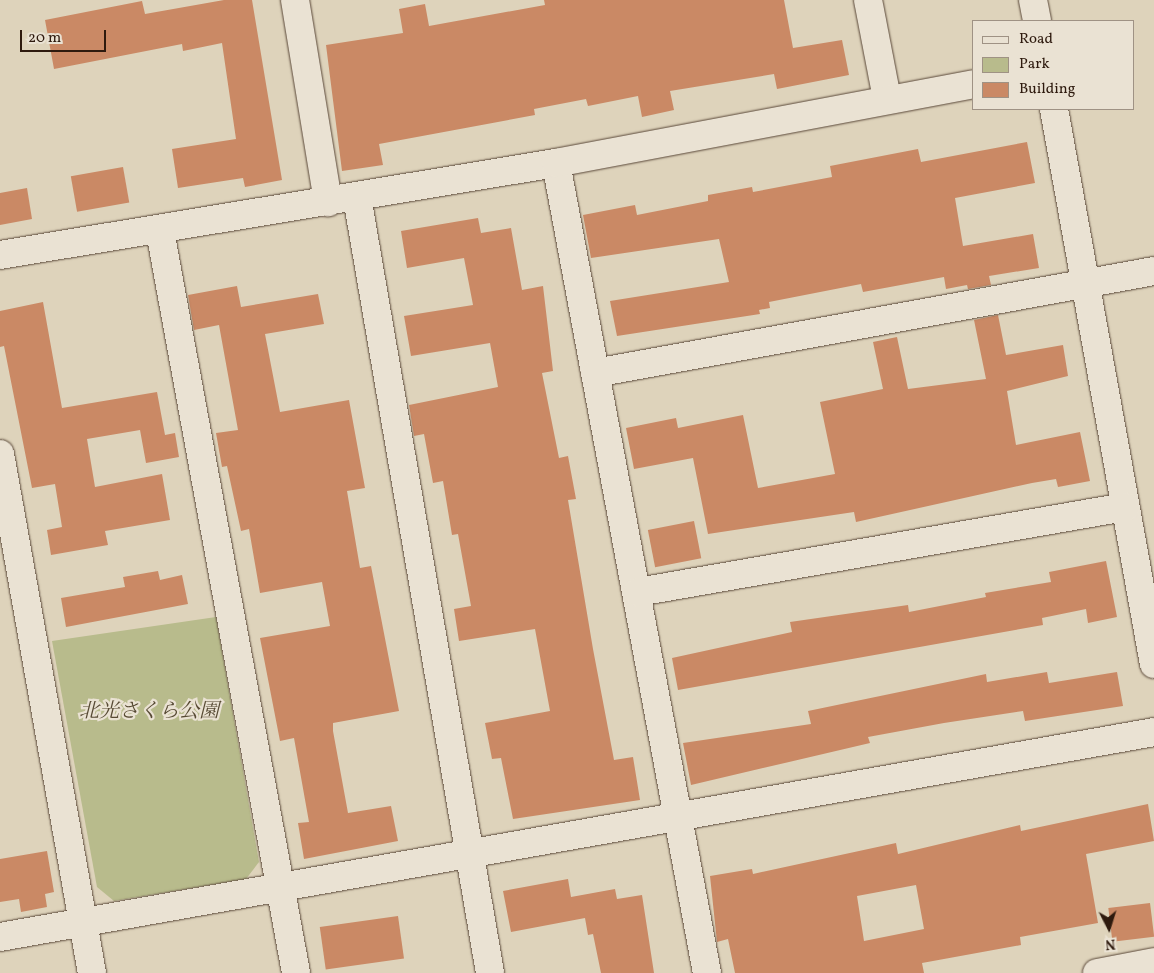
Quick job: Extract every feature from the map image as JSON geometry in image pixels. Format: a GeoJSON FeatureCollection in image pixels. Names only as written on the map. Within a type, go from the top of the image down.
{"type":"FeatureCollection","features":[{"type":"Feature","properties":{"kind":"street"},"geometry":{"type":"LineString","coordinates":[[295,0],[328,202]]}},
{"type":"Feature","properties":{"kind":"street"},"geometry":{"type":"LineString","coordinates":[[868,0],[887,99]]}},
{"type":"Feature","properties":{"kind":"street"},"geometry":{"type":"LineString","coordinates":[[1033,0],[1037,20]]}},
{"type":"Feature","properties":{"kind":"street"},"geometry":{"type":"LineString","coordinates":[[0,255],[160,231],[556,163],[972,84]]}},
{"type":"Feature","properties":{"kind":"street"},"geometry":{"type":"LineString","coordinates":[[1054,110],[1088,282],[1154,664]]}},
{"type":"Feature","properties":{"kind":"street"},"geometry":{"type":"LineString","coordinates":[[556,163],[638,592],[707,973]]}},
{"type":"Feature","properties":{"kind":"street"},"geometry":{"type":"LineString","coordinates":[[357,197],[490,973]]}},
{"type":"Feature","properties":{"kind":"street"},"geometry":{"type":"LineString","coordinates":[[160,231],[296,973]]}},
{"type":"Feature","properties":{"kind":"street"},"geometry":{"type":"LineString","coordinates":[[595,373],[1154,271]]}},
{"type":"Feature","properties":{"kind":"street"},"geometry":{"type":"LineString","coordinates":[[0,454],[92,973]]}},
{"type":"Feature","properties":{"kind":"street"},"geometry":{"type":"LineString","coordinates":[[638,592],[1126,507]]}},
{"type":"Feature","properties":{"kind":"street"},"geometry":{"type":"LineString","coordinates":[[0,937],[280,885],[678,819],[1154,732]]}},
{"type":"Feature","properties":{"kind":"street"},"geometry":{"type":"LineString","coordinates":[[1096,973],[1154,962]]}},
{"type":"Feature","properties":{"kind":"green space","name":"北光さくら公園"},"geometry":{"type":"Polygon","coordinates":[[[216,617],[259,862],[246,879],[114,901],[97,887],[52,641],[216,617]]]}},
{"type":"Feature","properties":{"kind":"building"},"geometry":{"type":"Polygon","coordinates":[[[224,0],[252,0],[282,180],[245,187],[243,178],[178,188],[172,149],[236,139],[222,43],[183,51],[182,44],[54,69],[45,20],[142,1],[145,14],[224,0]]]}},
{"type":"Feature","properties":{"kind":"building"},"geometry":{"type":"Polygon","coordinates":[[[544,0],[784,0],[793,48],[842,40],[849,75],[777,89],[774,74],[670,91],[674,110],[642,117],[638,96],[588,106],[586,99],[534,109],[535,115],[379,144],[383,165],[342,171],[326,45],[403,33],[399,9],[425,4],[429,26],[545,5],[544,0]]]}},
{"type":"Feature","properties":{"kind":"building"},"geometry":{"type":"Polygon","coordinates":[[[1027,142],[1035,183],[955,198],[963,246],[1033,234],[1039,268],[989,276],[991,285],[968,289],[967,285],[946,289],[944,277],[863,292],[861,284],[769,302],[770,308],[759,310],[760,314],[617,336],[610,301],[729,282],[719,239],[591,258],[583,215],[635,205],[637,215],[708,201],[708,195],[752,187],[753,192],[832,177],[830,166],[918,149],[921,162],[1027,142]]]}},
{"type":"Feature","properties":{"kind":"building"},"geometry":{"type":"Polygon","coordinates":[[[123,167],[129,202],[77,212],[71,176],[123,167]]]}},
{"type":"Feature","properties":{"kind":"building"},"geometry":{"type":"Polygon","coordinates":[[[27,188],[32,219],[0,225],[0,193],[27,188]]]}},
{"type":"Feature","properties":{"kind":"building"},"geometry":{"type":"Polygon","coordinates":[[[478,218],[481,233],[511,228],[522,290],[543,286],[553,371],[542,373],[559,458],[568,456],[576,499],[568,500],[593,649],[614,760],[633,757],[640,800],[513,819],[501,758],[492,759],[485,723],[550,711],[535,629],[459,641],[454,609],[471,606],[458,534],[452,535],[443,481],[433,483],[424,434],[414,436],[409,405],[498,387],[490,343],[411,356],[404,316],[473,305],[464,258],[407,268],[401,231],[478,218]]]}},
{"type":"Feature","properties":{"kind":"building"},"geometry":{"type":"Polygon","coordinates":[[[237,286],[241,307],[318,294],[324,324],[265,334],[280,412],[349,400],[365,488],[347,491],[360,568],[371,566],[399,711],[333,723],[333,731],[348,813],[391,806],[398,841],[304,859],[298,823],[309,822],[294,738],[280,741],[260,638],[330,626],[322,582],[260,593],[249,529],[241,531],[227,466],[222,467],[216,433],[238,430],[219,325],[194,330],[188,295],[237,286]]]}},
{"type":"Feature","properties":{"kind":"building"},"geometry":{"type":"Polygon","coordinates":[[[43,302],[62,408],[157,392],[165,435],[175,433],[179,457],[146,463],[140,430],[87,439],[95,487],[162,474],[170,520],[105,531],[108,545],[51,555],[47,530],[62,527],[55,484],[32,488],[4,346],[0,347],[0,311],[43,302]]]}},
{"type":"Feature","properties":{"kind":"building"},"geometry":{"type":"Polygon","coordinates":[[[998,315],[1006,355],[1063,345],[1068,376],[1007,391],[1016,445],[1080,432],[1090,481],[1058,487],[1056,479],[1032,483],[856,522],[854,512],[708,534],[693,458],[634,469],[626,428],[676,418],[678,428],[743,415],[758,488],[835,474],[820,402],[883,389],[873,342],[897,337],[908,389],[986,379],[974,320],[998,315]]]}},
{"type":"Feature","properties":{"kind":"building"},"geometry":{"type":"Polygon","coordinates":[[[694,521],[701,558],[655,567],[648,530],[694,521]]]}},
{"type":"Feature","properties":{"kind":"building"},"geometry":{"type":"Polygon","coordinates":[[[1106,561],[1117,617],[1088,623],[1086,609],[1042,618],[1043,625],[678,690],[672,658],[792,632],[790,622],[908,605],[909,612],[986,597],[985,593],[1051,582],[1049,572],[1106,561]]]}},
{"type":"Feature","properties":{"kind":"building"},"geometry":{"type":"Polygon","coordinates":[[[158,571],[160,580],[182,575],[188,604],[66,627],[61,598],[125,587],[123,577],[158,571]]]}},
{"type":"Feature","properties":{"kind":"building"},"geometry":{"type":"Polygon","coordinates":[[[1047,672],[1049,683],[1117,672],[1123,706],[1025,721],[1023,711],[944,723],[868,737],[870,743],[691,785],[683,743],[811,724],[808,711],[986,674],[987,682],[1047,672]]]}},
{"type":"Feature","properties":{"kind":"building"},"geometry":{"type":"Polygon","coordinates":[[[1148,804],[1154,841],[1086,854],[1098,923],[1020,937],[1021,945],[922,963],[924,973],[735,973],[728,939],[717,942],[710,876],[752,869],[753,874],[896,843],[898,854],[1020,825],[1021,831],[1148,804]],[[916,885],[857,896],[864,941],[924,929],[916,885]]]}},
{"type":"Feature","properties":{"kind":"building"},"geometry":{"type":"Polygon","coordinates":[[[47,851],[54,892],[45,894],[47,907],[21,912],[19,899],[0,902],[0,859],[47,851]]]}},
{"type":"Feature","properties":{"kind":"building"},"geometry":{"type":"Polygon","coordinates":[[[568,879],[571,897],[615,889],[617,899],[642,895],[654,973],[601,973],[593,934],[588,935],[585,918],[511,932],[503,891],[568,879]]]}},
{"type":"Feature","properties":{"kind":"building"},"geometry":{"type":"Polygon","coordinates":[[[1150,903],[1154,937],[1112,942],[1108,908],[1150,903]]]}},
{"type":"Feature","properties":{"kind":"building"},"geometry":{"type":"Polygon","coordinates":[[[398,916],[404,959],[326,970],[320,927],[398,916]]]}}]}
